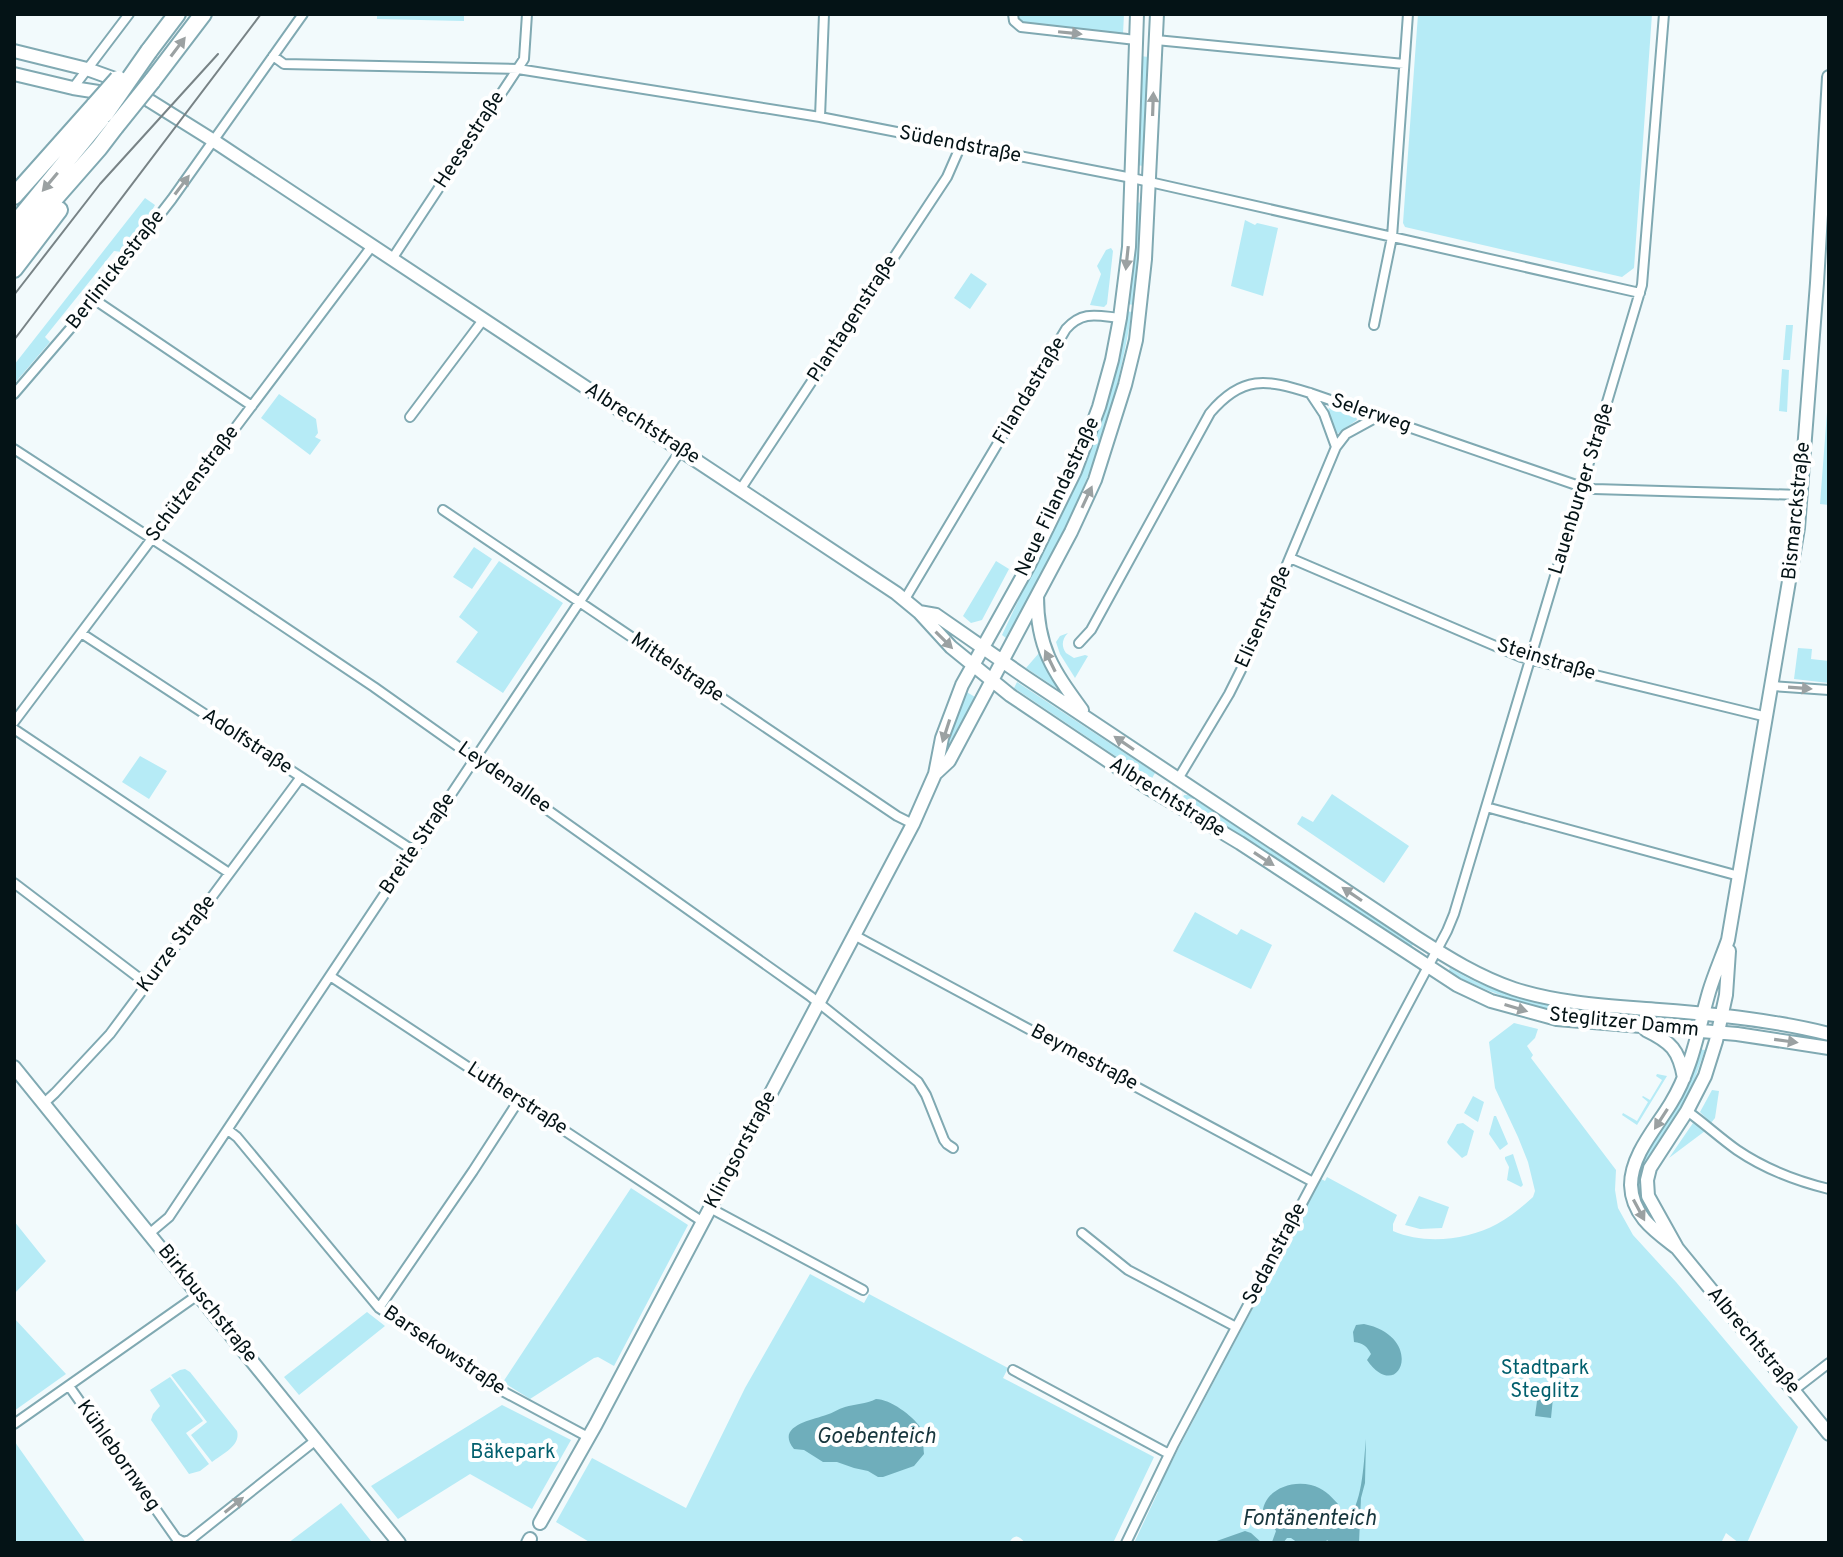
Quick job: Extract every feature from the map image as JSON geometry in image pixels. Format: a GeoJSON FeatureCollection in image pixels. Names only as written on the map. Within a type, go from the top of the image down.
{"type":"FeatureCollection","features":[{"type":"Feature","properties":{"kind":"highway"},"geometry":{"type":"LineString","coordinates":[[14,225],[105,114],[177,14]]}},
{"type":"Feature","properties":{"kind":"highway"},"geometry":{"type":"LineString","coordinates":[[14,245],[99,148],[203,14]]}},
{"type":"Feature","properties":{"kind":"highway"},"geometry":{"type":"LineString","coordinates":[[14,196],[127,69],[149,51]]}},
{"type":"Feature","properties":{"kind":"highway"},"geometry":{"type":"LineString","coordinates":[[14,269],[69,196],[99,148]]}},
{"type":"Feature","properties":{"kind":"main road"},"geometry":{"type":"LineString","coordinates":[[1120,318],[1129,247],[1137,14]]}},
{"type":"Feature","properties":{"kind":"main road"},"geometry":{"type":"LineString","coordinates":[[1150,182],[1157,14]]}},
{"type":"Feature","properties":{"kind":"main road","name":"Albrechtstraße"},"geometry":{"type":"LineString","coordinates":[[14,51],[87,69],[126,83],[905,599],[951,647],[991,682],[1427,967]]}},
{"type":"Feature","properties":{"kind":"main road","name":"Albrechtstraße"},"geometry":{"type":"LineString","coordinates":[[14,74],[150,101]]}},
{"type":"Feature","properties":{"kind":"main road","name":"Bismarckstraße"},"geometry":{"type":"LineString","coordinates":[[1677,1248],[1651,1204],[1647,1180],[1650,1168],[1687,1111],[1705,1076],[1726,995],[1728,940],[1796,543],[1817,283],[1829,77]]}},
{"type":"Feature","properties":{"kind":"main road","name":"Neue Filandastraße"},"geometry":{"type":"LineString","coordinates":[[991,682],[1071,532],[1095,480],[1117,413],[1136,340],[1150,182]]}},
{"type":"Feature","properties":{"kind":"main road","name":"Neue Filandastraße"},"geometry":{"type":"LineString","coordinates":[[972,665],[1030,563],[1075,471],[1099,407],[1120,318]]}},
{"type":"Feature","properties":{"kind":"main road"},"geometry":{"type":"LineString","coordinates":[[1037,593],[1041,637],[1046,654],[1088,720]]}},
{"type":"Feature","properties":{"kind":"main road","name":"Albrechtstraße"},"geometry":{"type":"LineString","coordinates":[[919,612],[936,615],[1088,720],[1437,950]]}},
{"type":"Feature","properties":{"kind":"main road","name":"Klingsorstraße"},"geometry":{"type":"LineString","coordinates":[[540,1523],[913,824],[935,774],[942,738],[960,688],[972,665]]}},
{"type":"Feature","properties":{"kind":"main road","name":"Klingsorstraße"},"geometry":{"type":"LineString","coordinates":[[935,774],[949,761],[991,682]]}},
{"type":"Feature","properties":{"kind":"main road"},"geometry":{"type":"LineString","coordinates":[[1174,804],[1182,782]]}},
{"type":"Feature","properties":{"kind":"main road","name":"Bismarckstraße"},"geometry":{"type":"LineString","coordinates":[[1677,1248],[1648,1225],[1637,1210],[1631,1188],[1632,1173],[1640,1152],[1684,1079],[1728,940]]}},
{"type":"Feature","properties":{"kind":"main road","name":"Steglitzer Damm"},"geometry":{"type":"LineString","coordinates":[[1437,950],[1489,979],[1548,998],[1721,1016],[1829,1034]]}},
{"type":"Feature","properties":{"kind":"main road","name":"Steglitzer Damm"},"geometry":{"type":"LineString","coordinates":[[1427,967],[1480,996],[1557,1019],[1718,1033],[1829,1048]]}},
{"type":"Feature","properties":{"kind":"main road"},"geometry":{"type":"LineString","coordinates":[[1635,1025],[1668,1042],[1679,1056],[1684,1079]]}},
{"type":"Feature","properties":{"kind":"main road","name":"Birkbuschstraße"},"geometry":{"type":"LineString","coordinates":[[14,1067],[399,1543]]}},
{"type":"Feature","properties":{"kind":"main road","name":"Albrechtstraße"},"geometry":{"type":"LineString","coordinates":[[1677,1248],[1829,1434]]}},
{"type":"Feature","properties":{"kind":"street"},"geometry":{"type":"LineString","coordinates":[[73,88],[129,14]]}},
{"type":"Feature","properties":{"kind":"street","name":"Berlinickestraße"},"geometry":{"type":"LineString","coordinates":[[14,394],[95,300],[214,141],[303,14]]}},
{"type":"Feature","properties":{"kind":"street","name":"Heesestraße"},"geometry":{"type":"LineString","coordinates":[[392,259],[518,69],[526,54],[527,14]]}},
{"type":"Feature","properties":{"kind":"street"},"geometry":{"type":"LineString","coordinates":[[820,117],[824,14]]}},
{"type":"Feature","properties":{"kind":"street"},"geometry":{"type":"LineString","coordinates":[[1013,14],[1014,21],[1021,27],[1136,40]]}},
{"type":"Feature","properties":{"kind":"street"},"geometry":{"type":"LineString","coordinates":[[1374,325],[1392,237],[1408,14]]}},
{"type":"Feature","properties":{"kind":"street","name":"Lauenburger Straße"},"geometry":{"type":"LineString","coordinates":[[1437,950],[1454,914],[1643,283],[1664,14]]}},
{"type":"Feature","properties":{"kind":"street"},"geometry":{"type":"LineString","coordinates":[[1156,40],[1404,64]]}},
{"type":"Feature","properties":{"kind":"street","name":"Südendstraße"},"geometry":{"type":"LineString","coordinates":[[273,56],[284,64],[518,69],[820,117],[1132,178],[1640,293]]}},
{"type":"Feature","properties":{"kind":"street"},"geometry":{"type":"LineString","coordinates":[[87,69],[90,90]]}},
{"type":"Feature","properties":{"kind":"street","name":"Plantagenstraße"},"geometry":{"type":"LineString","coordinates":[[740,490],[947,177],[961,145]]}},
{"type":"Feature","properties":{"kind":"street","name":"Schützenstraße"},"geometry":{"type":"LineString","coordinates":[[14,722],[372,246]]}},
{"type":"Feature","properties":{"kind":"street"},"geometry":{"type":"LineString","coordinates":[[95,300],[252,406]]}},
{"type":"Feature","properties":{"kind":"street","name":"Filandastraße"},"geometry":{"type":"LineString","coordinates":[[905,599],[1066,329],[1083,316],[1120,318]]}},
{"type":"Feature","properties":{"kind":"street"},"geometry":{"type":"LineString","coordinates":[[410,417],[483,320]]}},
{"type":"Feature","properties":{"kind":"street","name":"Selerweg"},"geometry":{"type":"LineString","coordinates":[[1079,643],[1091,630],[1210,413],[1223,397],[1258,383],[1285,385],[1310,393],[1582,487],[1801,495]]}},
{"type":"Feature","properties":{"kind":"street"},"geometry":{"type":"LineString","coordinates":[[1310,393],[1324,414],[1336,447]]}},
{"type":"Feature","properties":{"kind":"street","name":"Elisenstraße"},"geometry":{"type":"LineString","coordinates":[[1182,782],[1245,664],[1336,447],[1346,434],[1378,416]]}},
{"type":"Feature","properties":{"kind":"street","name":"Leydenallee"},"geometry":{"type":"LineString","coordinates":[[14,449],[333,658],[819,1002],[918,1082],[944,1140],[953,1148]]}},
{"type":"Feature","properties":{"kind":"street","name":"Breite Straße"},"geometry":{"type":"LineString","coordinates":[[150,1233],[169,1217],[228,1130],[681,450]]}},
{"type":"Feature","properties":{"kind":"street","name":"Mittelstraße"},"geometry":{"type":"LineString","coordinates":[[443,510],[913,824]]}},
{"type":"Feature","properties":{"kind":"street","name":"Steinstraße"},"geometry":{"type":"LineString","coordinates":[[1290,558],[1530,660],[1767,717]]}},
{"type":"Feature","properties":{"kind":"street","name":"Adolfstraße"},"geometry":{"type":"LineString","coordinates":[[81,633],[414,851]]}},
{"type":"Feature","properties":{"kind":"street"},"geometry":{"type":"LineString","coordinates":[[1772,686],[1829,690]]}},
{"type":"Feature","properties":{"kind":"street"},"geometry":{"type":"LineString","coordinates":[[14,729],[229,873]]}},
{"type":"Feature","properties":{"kind":"street","name":"Kurze Straße"},"geometry":{"type":"LineString","coordinates":[[43,1104],[110,1034],[301,777]]}},
{"type":"Feature","properties":{"kind":"street"},"geometry":{"type":"LineString","coordinates":[[1486,807],[1739,876]]}},
{"type":"Feature","properties":{"kind":"street"},"geometry":{"type":"LineString","coordinates":[[14,883],[147,984]]}},
{"type":"Feature","properties":{"kind":"street","name":"Beymestraße"},"geometry":{"type":"LineString","coordinates":[[854,935],[1313,1182]]}},
{"type":"Feature","properties":{"kind":"street","name":"Sedanstraße"},"geometry":{"type":"LineString","coordinates":[[1126,1543],[1169,1454],[1437,950]]}},
{"type":"Feature","properties":{"kind":"street","name":"Lutherstraße"},"geometry":{"type":"LineString","coordinates":[[330,976],[703,1222]]}},
{"type":"Feature","properties":{"kind":"street"},"geometry":{"type":"LineString","coordinates":[[379,1308],[519,1100]]}},
{"type":"Feature","properties":{"kind":"street"},"geometry":{"type":"LineString","coordinates":[[1687,1111],[1756,1161],[1794,1179],[1829,1189]]}},
{"type":"Feature","properties":{"kind":"street","name":"Barsekowstraße"},"geometry":{"type":"LineString","coordinates":[[228,1130],[379,1308],[476,1371],[493,1386],[588,1437]]}},
{"type":"Feature","properties":{"kind":"street"},"geometry":{"type":"LineString","coordinates":[[710,1208],[863,1290]]}},
{"type":"Feature","properties":{"kind":"street"},"geometry":{"type":"LineString","coordinates":[[1082,1233],[1128,1270],[1236,1327]]}},
{"type":"Feature","properties":{"kind":"street"},"geometry":{"type":"LineString","coordinates":[[14,1424],[199,1294]]}},
{"type":"Feature","properties":{"kind":"street"},"geometry":{"type":"LineString","coordinates":[[1794,1390],[1829,1363]]}},
{"type":"Feature","properties":{"kind":"street"},"geometry":{"type":"LineString","coordinates":[[1013,1370],[1169,1454]]}},
{"type":"Feature","properties":{"kind":"street","name":"Kühlebornweg"},"geometry":{"type":"LineString","coordinates":[[69,1386],[176,1538],[183,1542],[190,1540],[316,1440]]}},
{"type":"Feature","properties":{"kind":"green space"},"geometry":{"type":"Polygon","coordinates":[[[377,14],[464,14],[464,21],[377,19],[377,14]]]}},
{"type":"Feature","properties":{"kind":"green space"},"geometry":{"type":"Polygon","coordinates":[[[1017,14],[1124,14],[1123,34],[1022,24],[1017,14]]]}},
{"type":"Feature","properties":{"kind":"green space"},"geometry":{"type":"Polygon","coordinates":[[[1418,14],[1652,14],[1634,268],[1622,277],[1405,227],[1418,14]]]}},
{"type":"Feature","properties":{"kind":"green space"},"geometry":{"type":"Polygon","coordinates":[[[1141,56],[1148,57],[1143,166],[1137,165],[1141,56]]]}},
{"type":"Feature","properties":{"kind":"green space"},"geometry":{"type":"Polygon","coordinates":[[[145,198],[155,205],[151,215],[122,252],[114,251],[45,337],[50,342],[14,384],[14,365],[145,198]]]}},
{"type":"Feature","properties":{"kind":"green space"},"geometry":{"type":"Polygon","coordinates":[[[1135,202],[1142,203],[1134,305],[1127,304],[1135,202]]]}},
{"type":"Feature","properties":{"kind":"green space"},"geometry":{"type":"Polygon","coordinates":[[[1245,220],[1255,225],[1278,228],[1263,296],[1231,286],[1245,220]]]}},
{"type":"Feature","properties":{"kind":"green space"},"geometry":{"type":"Polygon","coordinates":[[[1111,248],[1107,304],[1104,307],[1090,305],[1101,274],[1097,266],[1106,250],[1111,248]]]}},
{"type":"Feature","properties":{"kind":"green space"},"geometry":{"type":"Polygon","coordinates":[[[971,273],[987,284],[970,309],[954,298],[971,273]]]}},
{"type":"Feature","properties":{"kind":"green space"},"geometry":{"type":"Polygon","coordinates":[[[1126,311],[1132,312],[1124,355],[1095,458],[1059,540],[1006,638],[1002,635],[1090,448],[1109,389],[1126,311]]]}},
{"type":"Feature","properties":{"kind":"green space"},"geometry":{"type":"Polygon","coordinates":[[[1786,325],[1793,325],[1790,360],[1783,360],[1786,325]]]}},
{"type":"Feature","properties":{"kind":"green space"},"geometry":{"type":"Polygon","coordinates":[[[1782,369],[1789,370],[1787,412],[1779,411],[1782,369]]]}},
{"type":"Feature","properties":{"kind":"green space"},"geometry":{"type":"Polygon","coordinates":[[[1829,386],[1829,505],[1820,504],[1829,386]]]}},
{"type":"Feature","properties":{"kind":"green space"},"geometry":{"type":"Polygon","coordinates":[[[279,394],[316,419],[318,433],[315,437],[321,440],[310,455],[261,418],[279,394]]]}},
{"type":"Feature","properties":{"kind":"green space"},"geometry":{"type":"Polygon","coordinates":[[[1329,408],[1357,420],[1337,434],[1327,412],[1329,408]]]}},
{"type":"Feature","properties":{"kind":"green space"},"geometry":{"type":"Polygon","coordinates":[[[474,547],[492,559],[472,589],[453,577],[474,547]]]}},
{"type":"Feature","properties":{"kind":"green space"},"geometry":{"type":"Polygon","coordinates":[[[499,561],[563,603],[503,693],[456,662],[478,632],[459,617],[499,561]]]}},
{"type":"Feature","properties":{"kind":"green space"},"geometry":{"type":"Polygon","coordinates":[[[996,561],[1009,569],[982,620],[971,623],[963,616],[996,561]]]}},
{"type":"Feature","properties":{"kind":"green space"},"geometry":{"type":"Polygon","coordinates":[[[1068,633],[1063,643],[1066,653],[1074,658],[1088,656],[1075,678],[1056,642],[1068,633]]]}},
{"type":"Feature","properties":{"kind":"green space"},"geometry":{"type":"Polygon","coordinates":[[[1798,648],[1812,649],[1811,659],[1829,661],[1829,683],[1794,679],[1798,648]]]}},
{"type":"Feature","properties":{"kind":"green space"},"geometry":{"type":"Polygon","coordinates":[[[1039,653],[1057,686],[1056,688],[1026,668],[1039,653]]]}},
{"type":"Feature","properties":{"kind":"green space"},"geometry":{"type":"Polygon","coordinates":[[[1017,682],[1155,773],[1151,780],[1014,688],[1017,682]]]}},
{"type":"Feature","properties":{"kind":"green space"},"geometry":{"type":"Polygon","coordinates":[[[965,691],[975,697],[944,756],[942,754],[965,691]]]}},
{"type":"Feature","properties":{"kind":"green space"},"geometry":{"type":"Polygon","coordinates":[[[140,756],[167,771],[149,799],[122,782],[140,756]]]}},
{"type":"Feature","properties":{"kind":"green space"},"geometry":{"type":"Polygon","coordinates":[[[1332,794],[1409,846],[1384,883],[1297,824],[1302,816],[1313,822],[1332,794]]]}},
{"type":"Feature","properties":{"kind":"green space"},"geometry":{"type":"Polygon","coordinates":[[[1184,795],[1413,944],[1411,948],[1270,854],[1182,800],[1184,795]]]}},
{"type":"Feature","properties":{"kind":"green space"},"geometry":{"type":"Polygon","coordinates":[[[1195,912],[1237,935],[1241,929],[1272,945],[1251,989],[1173,951],[1195,912]]]}},
{"type":"Feature","properties":{"kind":"green space"},"geometry":{"type":"Polygon","coordinates":[[[1450,968],[1476,982],[1529,1000],[1583,1010],[1668,1018],[1668,1021],[1593,1016],[1535,1006],[1472,984],[1448,972],[1450,968]]]}},
{"type":"Feature","properties":{"kind":"green space","name":"Stadtpark Steglitz"},"geometry":{"type":"Polygon","coordinates":[[[1514,1023],[1538,1029],[1527,1046],[1533,1055],[1531,1058],[1616,1170],[1618,1208],[1633,1235],[1798,1427],[1747,1543],[1739,1543],[1726,1533],[1721,1543],[1134,1543],[1156,1491],[1321,1179],[1325,1181],[1327,1177],[1397,1215],[1393,1231],[1419,1238],[1446,1239],[1473,1234],[1507,1218],[1533,1197],[1535,1191],[1528,1162],[1495,1088],[1489,1042],[1514,1023]]]}},
{"type":"Feature","properties":{"kind":"green space"},"geometry":{"type":"Polygon","coordinates":[[[1699,1049],[1705,1050],[1690,1092],[1644,1168],[1641,1189],[1652,1219],[1639,1197],[1641,1164],[1683,1091],[1699,1049]]]}},
{"type":"Feature","properties":{"kind":"green space"},"geometry":{"type":"Polygon","coordinates":[[[1657,1074],[1667,1076],[1637,1125],[1622,1115],[1637,1121],[1648,1102],[1642,1097],[1650,1100],[1662,1080],[1657,1074]]]}},
{"type":"Feature","properties":{"kind":"green space"},"geometry":{"type":"Polygon","coordinates":[[[1712,1090],[1719,1091],[1715,1118],[1711,1123],[1700,1112],[1712,1090]]]}},
{"type":"Feature","properties":{"kind":"green space"},"geometry":{"type":"Polygon","coordinates":[[[1473,1096],[1484,1102],[1478,1122],[1464,1113],[1473,1096]]]}},
{"type":"Feature","properties":{"kind":"green space"},"geometry":{"type":"Polygon","coordinates":[[[1494,1116],[1508,1144],[1500,1150],[1489,1134],[1494,1116]]]}},
{"type":"Feature","properties":{"kind":"green space"},"geometry":{"type":"Polygon","coordinates":[[[1463,1123],[1474,1131],[1467,1155],[1462,1158],[1447,1142],[1457,1124],[1463,1123]]]}},
{"type":"Feature","properties":{"kind":"green space"},"geometry":{"type":"Polygon","coordinates":[[[1693,1123],[1705,1131],[1669,1158],[1693,1123]]]}},
{"type":"Feature","properties":{"kind":"green space"},"geometry":{"type":"Polygon","coordinates":[[[1513,1154],[1523,1185],[1521,1187],[1507,1180],[1509,1167],[1505,1157],[1513,1154]]]}},
{"type":"Feature","properties":{"kind":"green space"},"geometry":{"type":"Polygon","coordinates":[[[631,1188],[688,1225],[614,1366],[598,1357],[594,1358],[530,1399],[503,1382],[631,1188]]]}},
{"type":"Feature","properties":{"kind":"green space"},"geometry":{"type":"Polygon","coordinates":[[[1419,1196],[1449,1207],[1442,1228],[1420,1229],[1405,1225],[1419,1196]]]}},
{"type":"Feature","properties":{"kind":"green space"},"geometry":{"type":"Polygon","coordinates":[[[14,1221],[46,1261],[14,1294],[14,1221]]]}},
{"type":"Feature","properties":{"kind":"green space"},"geometry":{"type":"Polygon","coordinates":[[[810,1274],[864,1303],[869,1294],[1008,1368],[1003,1378],[1154,1457],[1113,1543],[1025,1543],[1017,1537],[1009,1543],[591,1543],[556,1522],[592,1458],[686,1508],[745,1388],[810,1274]]]}},
{"type":"Feature","properties":{"kind":"green space"},"geometry":{"type":"Polygon","coordinates":[[[367,1312],[385,1326],[299,1395],[284,1377],[367,1312]]]}},
{"type":"Feature","properties":{"kind":"green space"},"geometry":{"type":"Polygon","coordinates":[[[14,1318],[66,1374],[14,1411],[14,1318]]]}},
{"type":"Feature","properties":{"kind":"green space"},"geometry":{"type":"Polygon","coordinates":[[[185,1369],[237,1431],[233,1445],[212,1462],[191,1435],[207,1422],[171,1375],[185,1369]]]}},
{"type":"Feature","properties":{"kind":"green space"},"geometry":{"type":"Polygon","coordinates":[[[170,1377],[203,1421],[186,1433],[209,1464],[189,1474],[151,1420],[160,1406],[150,1390],[170,1377]]]}},
{"type":"Feature","properties":{"kind":"green space","name":"Bäkepark"},"geometry":{"type":"Polygon","coordinates":[[[502,1405],[571,1440],[532,1509],[470,1474],[398,1519],[371,1486],[502,1405]]]}},
{"type":"Feature","properties":{"kind":"green space"},"geometry":{"type":"Polygon","coordinates":[[[14,1440],[17,1445],[86,1543],[14,1543],[14,1440]]]}},
{"type":"Feature","properties":{"kind":"green space"},"geometry":{"type":"Polygon","coordinates":[[[341,1503],[371,1541],[288,1543],[341,1503]]]}},
{"type":"Feature","properties":{"kind":"water"},"geometry":{"type":"Polygon","coordinates":[[[1364,1324],[1384,1331],[1396,1342],[1401,1353],[1397,1372],[1389,1376],[1379,1372],[1367,1360],[1371,1354],[1368,1349],[1354,1342],[1356,1325],[1364,1324]]]}},
{"type":"Feature","properties":{"kind":"water"},"geometry":{"type":"Polygon","coordinates":[[[1539,1386],[1554,1388],[1551,1418],[1535,1416],[1539,1386]]]}},
{"type":"Feature","properties":{"kind":"water","name":"Goebenteich"},"geometry":{"type":"Polygon","coordinates":[[[876,1399],[901,1409],[920,1427],[924,1454],[914,1466],[878,1477],[837,1462],[823,1462],[804,1450],[794,1449],[789,1441],[792,1429],[798,1425],[876,1399]]]}},
{"type":"Feature","properties":{"kind":"water","name":"Fontänenteich"},"geometry":{"type":"Polygon","coordinates":[[[1366,1439],[1359,1543],[1331,1543],[1327,1540],[1325,1543],[1298,1543],[1287,1538],[1283,1543],[1269,1543],[1276,1531],[1263,1521],[1265,1503],[1276,1491],[1293,1484],[1311,1485],[1326,1492],[1338,1504],[1332,1510],[1334,1521],[1345,1526],[1359,1495],[1366,1439]]]}},
{"type":"Feature","properties":{"kind":"water","name":"Fontänenteich"},"geometry":{"type":"Polygon","coordinates":[[[1245,1531],[1262,1543],[1211,1543],[1245,1531]]]}},
{"type":"Feature","properties":{"kind":"tram line"},"geometry":{"type":"LineString","coordinates":[[14,340],[261,14]]}},
{"type":"Feature","properties":{"kind":"tram line"},"geometry":{"type":"LineString","coordinates":[[14,295],[100,184],[218,54]]}}]}
